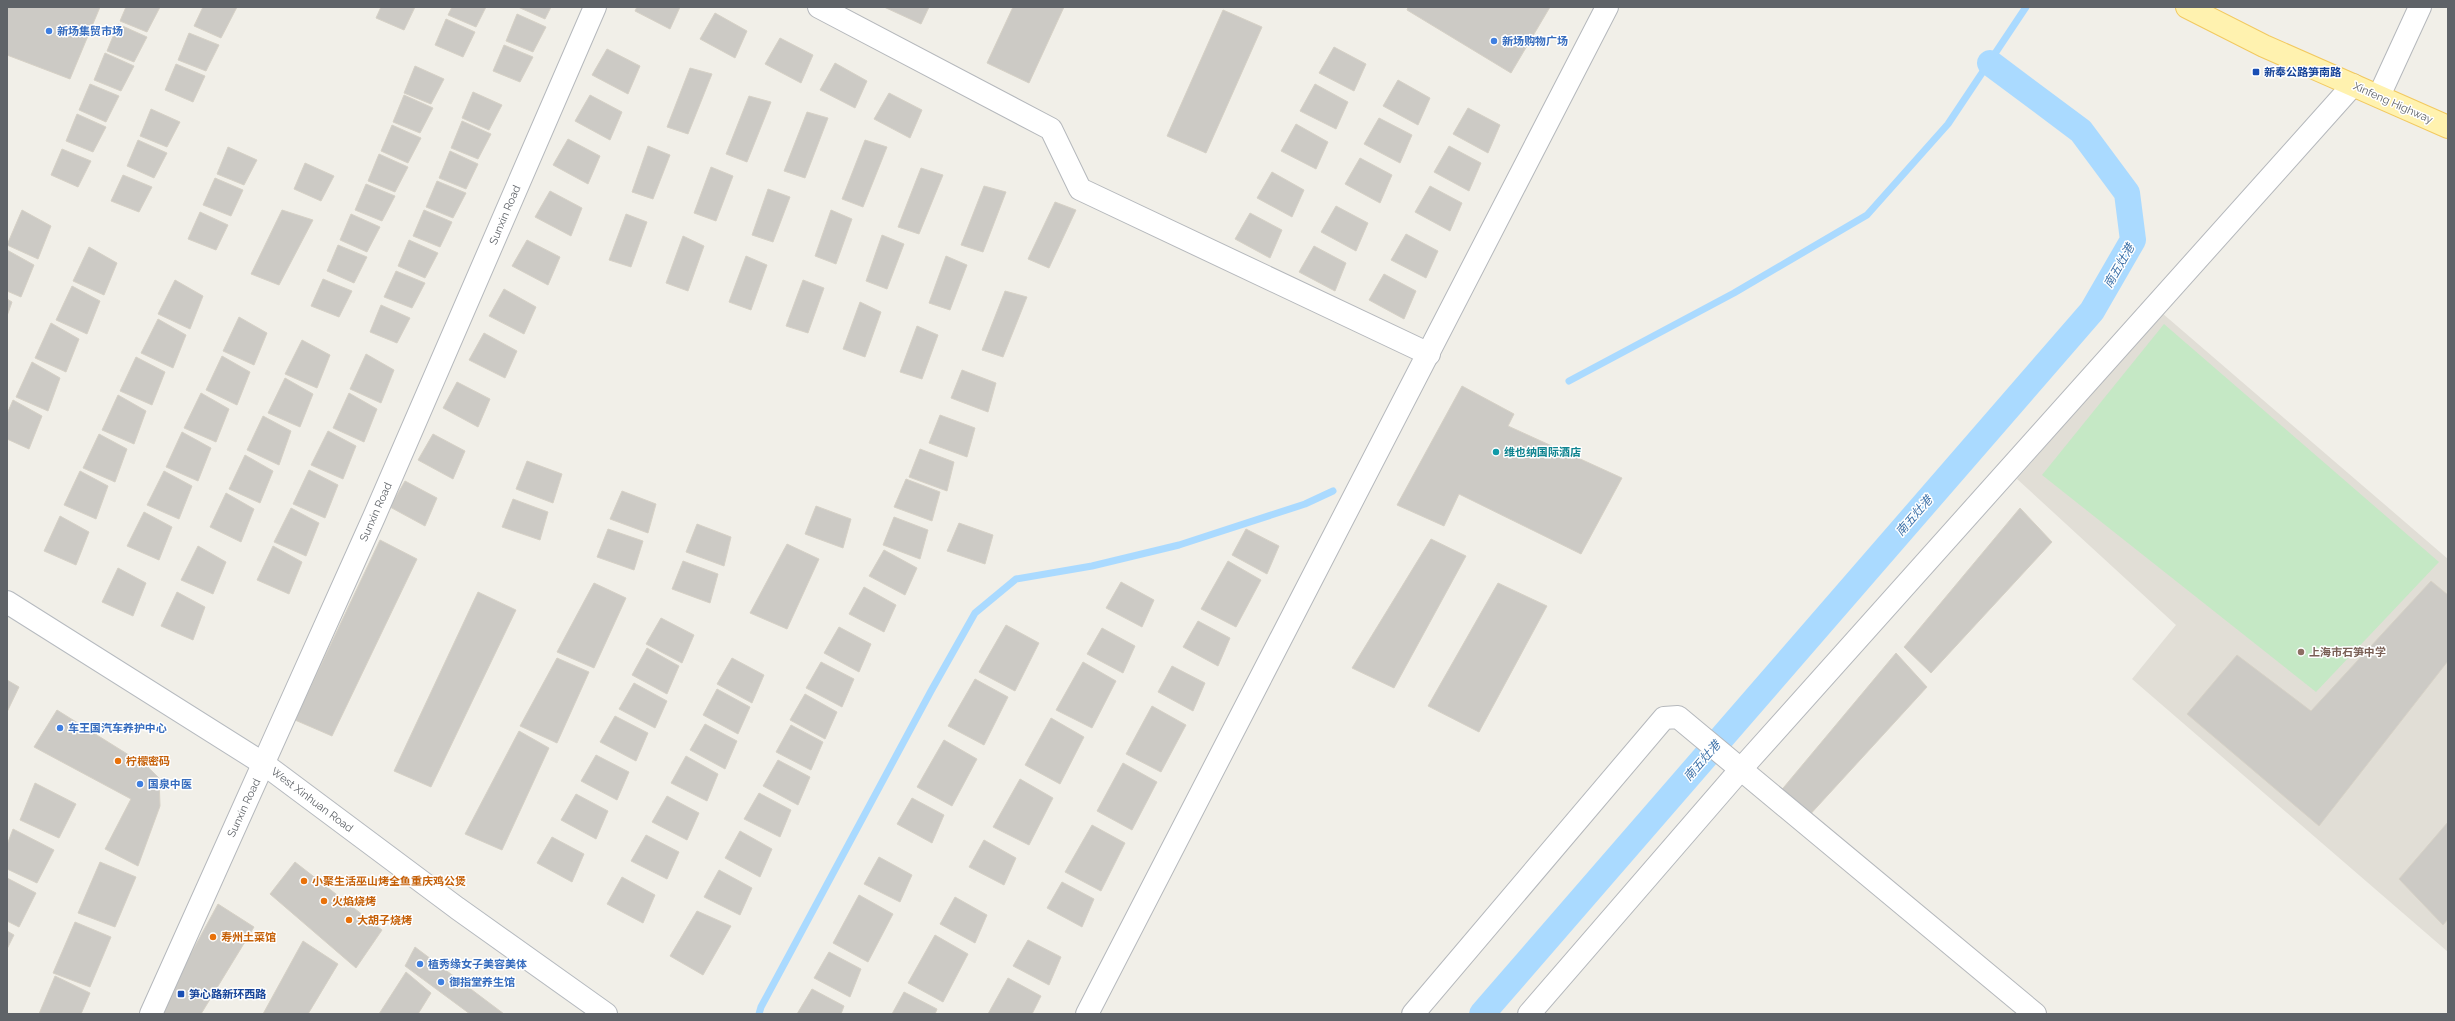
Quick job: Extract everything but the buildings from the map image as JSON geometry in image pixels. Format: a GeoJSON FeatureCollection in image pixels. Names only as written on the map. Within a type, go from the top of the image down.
{"type":"FeatureCollection","features":[{"type":"Feature","properties":{"kind":"main road","name":"Xinfeng Highway"},"geometry":{"type":"LineString","coordinates":[[2187,7],[2264,46],[2448,127]]}},
{"type":"Feature","properties":{"kind":"street","name":"Sunxin Road"},"geometry":{"type":"LineString","coordinates":[[150,1014],[264,764],[595,7]]}},
{"type":"Feature","properties":{"kind":"street"},"geometry":{"type":"LineString","coordinates":[[819,7],[1051,129],[1080,189],[1429,354]]}},
{"type":"Feature","properties":{"kind":"street"},"geometry":{"type":"LineString","coordinates":[[1087,1014],[1607,7]]}},
{"type":"Feature","properties":{"kind":"street"},"geometry":{"type":"LineString","coordinates":[[2379,96],[2420,7]]}},
{"type":"Feature","properties":{"kind":"street"},"geometry":{"type":"LineString","coordinates":[[1529,1014],[1741,769],[2353,85]]}},
{"type":"Feature","properties":{"kind":"street","name":"West Xinhuan Road"},"geometry":{"type":"LineString","coordinates":[[7,602],[264,764],[457,908],[606,1014]]}},
{"type":"Feature","properties":{"kind":"street"},"geometry":{"type":"LineString","coordinates":[[1413,1014],[1664,718],[1678,717],[2035,1014]]}},
{"type":"Feature","properties":{"kind":"shaded area","name":"上海市石笋中学"},"geometry":{"type":"Polygon","coordinates":[[[2162,313],[2448,559],[2448,952],[2132,679],[2176,625],[2017,479],[2162,313]]]}},
{"type":"Feature","properties":{"kind":"green space"},"geometry":{"type":"Polygon","coordinates":[[[2164,324],[2439,562],[2316,692],[2042,475],[2164,324]]]}},
{"type":"Feature","properties":{"kind":"waterway"},"geometry":{"type":"LineString","coordinates":[[1569,381],[1734,293],[1867,215],[1948,124],[2026,7]]}},
{"type":"Feature","properties":{"kind":"waterway","name":"南五灶港"},"geometry":{"type":"LineString","coordinates":[[1482,1014],[2092,311],[2133,240],[2127,193],[2081,131],[1990,63]]}},
{"type":"Feature","properties":{"kind":"waterway"},"geometry":{"type":"LineString","coordinates":[[759,1014],[761,1007],[931,691],[975,613],[1016,579],[1092,566],[1179,545],[1305,504],[1333,491]]}},
{"type":"Feature","properties":{"kind":"place","name":"新场集贸市场"},"geometry":{"type":"Point","coordinates":[49,31]}},
{"type":"Feature","properties":{"kind":"place","name":"新场购物广场"},"geometry":{"type":"Point","coordinates":[1494,41]}},
{"type":"Feature","properties":{"kind":"place","name":"新奉公路笋南路"},"geometry":{"type":"Point","coordinates":[2256,72]}},
{"type":"Feature","properties":{"kind":"place","name":"维也纳国际酒店"},"geometry":{"type":"Point","coordinates":[1496,452]}},
{"type":"Feature","properties":{"kind":"place","name":"上海市石笋中学"},"geometry":{"type":"Point","coordinates":[2301,652]}},
{"type":"Feature","properties":{"kind":"place","name":"车王国汽车养护中心"},"geometry":{"type":"Point","coordinates":[60,728]}},
{"type":"Feature","properties":{"kind":"place","name":"柠檬密码"},"geometry":{"type":"Point","coordinates":[118,761]}},
{"type":"Feature","properties":{"kind":"place","name":"国泉中医"},"geometry":{"type":"Point","coordinates":[140,784]}},
{"type":"Feature","properties":{"kind":"place","name":"小聚生活巫山烤全鱼重庆鸡公煲"},"geometry":{"type":"Point","coordinates":[304,881]}},
{"type":"Feature","properties":{"kind":"place","name":"火焰烧烤"},"geometry":{"type":"Point","coordinates":[324,901]}},
{"type":"Feature","properties":{"kind":"place","name":"大胡子烧烤"},"geometry":{"type":"Point","coordinates":[349,920]}},
{"type":"Feature","properties":{"kind":"place","name":"寿州土菜馆"},"geometry":{"type":"Point","coordinates":[213,937]}},
{"type":"Feature","properties":{"kind":"place","name":"植秀缘女子美容美体"},"geometry":{"type":"Point","coordinates":[420,964]}},
{"type":"Feature","properties":{"kind":"place","name":"御指堂养生馆"},"geometry":{"type":"Point","coordinates":[441,982]}},
{"type":"Feature","properties":{"kind":"place","name":"笋心路新环西路"},"geometry":{"type":"Point","coordinates":[181,994]}}]}
